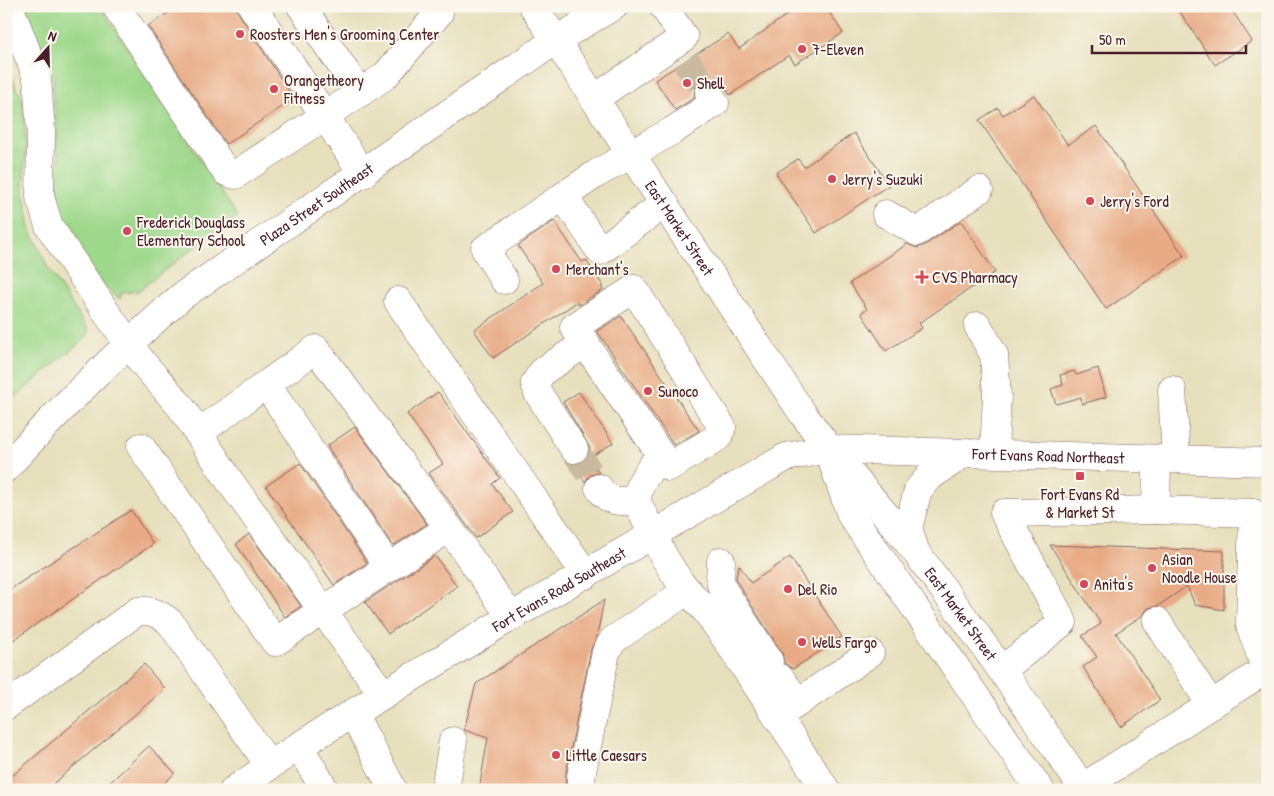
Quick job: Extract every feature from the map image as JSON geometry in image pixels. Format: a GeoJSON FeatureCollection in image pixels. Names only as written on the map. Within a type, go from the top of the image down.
{"type":"FeatureCollection","features":[{"type":"Feature","properties":{"kind":"main road"},"geometry":{"type":"LineString","coordinates":[[9,6],[37,78],[41,132],[40,197],[49,226],[77,271],[128,343],[181,407],[383,694]]}},
{"type":"Feature","properties":{"kind":"main road"},"geometry":{"type":"LineString","coordinates":[[116,6],[226,172],[230,175],[241,173],[385,76],[439,13],[435,6]]}},
{"type":"Feature","properties":{"kind":"main road"},"geometry":{"type":"LineString","coordinates":[[252,6],[326,115],[363,174]]}},
{"type":"Feature","properties":{"kind":"main road"},"geometry":{"type":"LineString","coordinates":[[301,6],[360,93]]}},
{"type":"Feature","properties":{"kind":"main road","name":"East Market Street"},"geometry":{"type":"LineString","coordinates":[[533,6],[828,449],[877,503],[915,552],[1002,670],[1082,789]]}},
{"type":"Feature","properties":{"kind":"main road","name":"Plaza Street Southeast"},"geometry":{"type":"LineString","coordinates":[[6,468],[128,343],[182,296],[363,174],[556,40],[614,6]]}},
{"type":"Feature","properties":{"kind":"main road"},"geometry":{"type":"LineString","coordinates":[[594,99],[686,42],[663,6]]}},
{"type":"Feature","properties":{"kind":"main road"},"geometry":{"type":"LineString","coordinates":[[504,280],[485,249],[564,198],[596,174],[672,131],[715,103],[708,94]]}},
{"type":"Feature","properties":{"kind":"main road"},"geometry":{"type":"LineString","coordinates":[[886,214],[917,232],[979,190]]}},
{"type":"Feature","properties":{"kind":"main road"},"geometry":{"type":"LineString","coordinates":[[564,198],[600,251],[665,203]]}},
{"type":"Feature","properties":{"kind":"main road"},"geometry":{"type":"LineString","coordinates":[[634,289],[722,427],[718,437],[669,467],[660,454],[574,327],[634,289]]}},
{"type":"Feature","properties":{"kind":"main road"},"geometry":{"type":"LineString","coordinates":[[398,301],[586,575]]}},
{"type":"Feature","properties":{"kind":"main road"},"geometry":{"type":"LineString","coordinates":[[978,326],[994,355],[997,396],[994,452]]}},
{"type":"Feature","properties":{"kind":"main road"},"geometry":{"type":"LineString","coordinates":[[574,449],[538,393],[535,383],[543,371],[586,343]]}},
{"type":"Feature","properties":{"kind":"main road"},"geometry":{"type":"LineString","coordinates":[[198,432],[316,349],[449,528],[511,617]]}},
{"type":"Feature","properties":{"kind":"main road"},"geometry":{"type":"LineString","coordinates":[[266,384],[389,568]]}},
{"type":"Feature","properties":{"kind":"main road"},"geometry":{"type":"LineString","coordinates":[[1156,510],[1166,459],[1172,390]]}},
{"type":"Feature","properties":{"kind":"main road"},"geometry":{"type":"LineString","coordinates":[[141,447],[275,642],[449,528]]}},
{"type":"Feature","properties":{"kind":"main road","name":"East Market Street"},"geometry":{"type":"LineString","coordinates":[[828,449],[851,515],[1040,790]]}},
{"type":"Feature","properties":{"kind":"main road","name":"Fort Evans Road Northeast"},"geometry":{"type":"LineString","coordinates":[[828,449],[994,452],[1268,462]]}},
{"type":"Feature","properties":{"kind":"main road","name":"Fort Evans Road Southeast"},"geometry":{"type":"LineString","coordinates":[[234,790],[269,765],[383,694],[786,457],[828,449]]}},
{"type":"Feature","properties":{"kind":"main road"},"geometry":{"type":"LineString","coordinates":[[915,552],[908,528],[918,490],[928,478],[966,452]]}},
{"type":"Feature","properties":{"kind":"main road"},"geometry":{"type":"LineString","coordinates":[[660,454],[641,483],[636,500],[652,535],[687,591],[706,611],[788,710]]}},
{"type":"Feature","properties":{"kind":"main road"},"geometry":{"type":"LineString","coordinates":[[599,488],[605,497],[616,502],[636,500]]}},
{"type":"Feature","properties":{"kind":"main road"},"geometry":{"type":"LineString","coordinates":[[1002,670],[1063,622],[1004,513],[1156,510],[1253,513],[1260,531],[1250,625],[1267,669],[1082,789]]}},
{"type":"Feature","properties":{"kind":"main road"},"geometry":{"type":"LineString","coordinates":[[721,561],[720,578],[722,588],[774,669],[817,787]]}},
{"type":"Feature","properties":{"kind":"main road"},"geometry":{"type":"LineString","coordinates":[[581,790],[581,776],[606,652],[613,640],[687,591]]}},
{"type":"Feature","properties":{"kind":"main road"},"geometry":{"type":"LineString","coordinates":[[6,706],[138,611],[149,610],[170,622],[269,765]]}},
{"type":"Feature","properties":{"kind":"main road"},"geometry":{"type":"LineString","coordinates":[[1157,621],[1211,705]]}},
{"type":"Feature","properties":{"kind":"main road"},"geometry":{"type":"LineString","coordinates":[[788,710],[870,653]]}},
{"type":"Feature","properties":{"kind":"main road"},"geometry":{"type":"LineString","coordinates":[[352,713],[393,790]]}},
{"type":"Feature","properties":{"kind":"main road"},"geometry":{"type":"LineString","coordinates":[[444,790],[453,742]]}},
{"type":"Feature","properties":{"kind":"main road"},"geometry":{"type":"LineString","coordinates":[[299,746],[325,790]]}},
{"type":"Feature","properties":{"kind":"green space"},"geometry":{"type":"Polygon","coordinates":[[[26,6],[100,6],[238,217],[208,237],[138,291],[122,293],[120,299],[87,266],[63,222],[56,187],[58,152],[56,152],[57,133],[52,87],[54,84],[52,73],[48,72],[26,6]]]}},
{"type":"Feature","properties":{"kind":"green space"},"geometry":{"type":"Polygon","coordinates":[[[6,75],[13,78],[16,88],[22,97],[26,145],[23,187],[30,228],[48,268],[88,329],[87,337],[6,405],[6,75]]]}},
{"type":"Feature","properties":{"kind":"building"},"geometry":{"type":"Polygon","coordinates":[[[179,6],[234,6],[294,99],[226,144],[148,26],[179,6]]]}},
{"type":"Feature","properties":{"kind":"building"},"geometry":{"type":"Polygon","coordinates":[[[799,6],[825,6],[843,33],[795,64],[789,55],[730,95],[723,84],[716,80],[708,78],[701,81],[695,88],[694,98],[675,110],[655,80],[728,34],[739,49],[799,6]]]}},
{"type":"Feature","properties":{"kind":"building"},"geometry":{"type":"Polygon","coordinates":[[[1176,6],[1229,6],[1252,41],[1215,65],[1176,6]]]}},
{"type":"Feature","properties":{"kind":"building","name":"Jerry's Ford"},"geometry":{"type":"Polygon","coordinates":[[[1034,95],[1068,145],[1096,126],[1184,256],[1106,309],[979,120],[998,108],[1003,115],[1034,95]]]}},
{"type":"Feature","properties":{"kind":"building","name":"Jerry's Suzuki"},"geometry":{"type":"Polygon","coordinates":[[[854,133],[889,185],[816,233],[776,173],[798,159],[804,167],[854,133]]]}},
{"type":"Feature","properties":{"kind":"building"},"geometry":{"type":"Polygon","coordinates":[[[554,221],[582,262],[586,260],[603,286],[601,287],[603,290],[579,305],[577,302],[493,358],[474,330],[543,283],[518,246],[554,221]]]}},
{"type":"Feature","properties":{"kind":"building","name":"CVS Pharmacy"},"geometry":{"type":"Polygon","coordinates":[[[961,221],[995,272],[919,323],[922,328],[886,351],[861,313],[867,309],[850,283],[907,244],[917,248],[925,245],[961,221]]]}},
{"type":"Feature","properties":{"kind":"building"},"geometry":{"type":"Polygon","coordinates":[[[621,316],[699,431],[674,445],[597,331],[621,316]]]}},
{"type":"Feature","properties":{"kind":"building"},"geometry":{"type":"Polygon","coordinates":[[[1098,368],[1106,397],[1082,404],[1081,397],[1056,404],[1051,389],[1063,385],[1060,375],[1074,371],[1076,375],[1098,368]]]}},
{"type":"Feature","properties":{"kind":"building"},"geometry":{"type":"Polygon","coordinates":[[[438,392],[500,478],[492,484],[513,512],[476,538],[429,473],[443,464],[407,414],[438,392]]]}},
{"type":"Feature","properties":{"kind":"building"},"geometry":{"type":"Polygon","coordinates":[[[579,392],[613,443],[589,458],[599,473],[590,475],[585,482],[573,464],[583,462],[588,456],[590,448],[563,402],[579,392]]]}},
{"type":"Feature","properties":{"kind":"building"},"geometry":{"type":"Polygon","coordinates":[[[355,427],[427,524],[393,546],[327,446],[355,427]]]}},
{"type":"Feature","properties":{"kind":"building"},"geometry":{"type":"Polygon","coordinates":[[[300,463],[367,563],[334,585],[266,486],[300,463]]]}},
{"type":"Feature","properties":{"kind":"building"},"geometry":{"type":"Polygon","coordinates":[[[131,510],[153,544],[6,645],[6,592],[131,510]]]}},
{"type":"Feature","properties":{"kind":"building"},"geometry":{"type":"Polygon","coordinates":[[[249,534],[301,606],[285,617],[236,544],[249,534]]]}},
{"type":"Feature","properties":{"kind":"building"},"geometry":{"type":"Polygon","coordinates":[[[1050,545],[1224,551],[1224,610],[1195,605],[1187,586],[1158,606],[1148,608],[1143,615],[1116,633],[1160,700],[1121,727],[1083,667],[1097,657],[1082,636],[1101,624],[1050,545]]]}},
{"type":"Feature","properties":{"kind":"building"},"geometry":{"type":"Polygon","coordinates":[[[435,556],[457,586],[388,634],[365,602],[435,556]]]}},
{"type":"Feature","properties":{"kind":"building"},"geometry":{"type":"Polygon","coordinates":[[[790,557],[842,637],[793,669],[784,663],[782,653],[737,582],[736,577],[739,565],[751,583],[790,557]]]}},
{"type":"Feature","properties":{"kind":"building"},"geometry":{"type":"Polygon","coordinates":[[[604,600],[597,636],[591,649],[566,773],[565,790],[479,790],[488,738],[464,730],[476,684],[604,600]]]}},
{"type":"Feature","properties":{"kind":"building"},"geometry":{"type":"Polygon","coordinates":[[[144,664],[165,689],[46,790],[6,790],[6,781],[144,664]]]}},
{"type":"Feature","properties":{"kind":"building"},"geometry":{"type":"Polygon","coordinates":[[[149,746],[175,773],[157,790],[102,790],[149,746]]]}},
{"type":"Feature","properties":{"kind":"tunnel"},"geometry":{"type":"LineString","coordinates":[[685,60],[709,94]]}},
{"type":"Feature","properties":{"kind":"tunnel"},"geometry":{"type":"LineString","coordinates":[[574,449],[599,488]]}},
{"type":"Feature","properties":{"kind":"place","name":"Roosters Men's Grooming Center"},"geometry":{"type":"Point","coordinates":[240,34]}},
{"type":"Feature","properties":{"kind":"place","name":"7-Eleven"},"geometry":{"type":"Point","coordinates":[802,49]}},
{"type":"Feature","properties":{"kind":"place","name":"Shell"},"geometry":{"type":"Point","coordinates":[687,83]}},
{"type":"Feature","properties":{"kind":"place","name":"Orangetheory Fitness"},"geometry":{"type":"Point","coordinates":[274,89]}},
{"type":"Feature","properties":{"kind":"place","name":"Jerry's Suzuki"},"geometry":{"type":"Point","coordinates":[832,179]}},
{"type":"Feature","properties":{"kind":"place","name":"Jerry's Ford"},"geometry":{"type":"Point","coordinates":[1090,201]}},
{"type":"Feature","properties":{"kind":"place","name":"Frederick Douglass Elementary School"},"geometry":{"type":"Point","coordinates":[127,231]}},
{"type":"Feature","properties":{"kind":"place","name":"Merchant's"},"geometry":{"type":"Point","coordinates":[556,269]}},
{"type":"Feature","properties":{"kind":"place","name":"CVS Pharmacy"},"geometry":{"type":"Point","coordinates":[922,277]}},
{"type":"Feature","properties":{"kind":"place","name":"Sunoco"},"geometry":{"type":"Point","coordinates":[648,391]}},
{"type":"Feature","properties":{"kind":"place","name":"Fort Evans Rd & Market St"},"geometry":{"type":"Point","coordinates":[1080,476]}},
{"type":"Feature","properties":{"kind":"place","name":"Asian Noodle House"},"geometry":{"type":"Point","coordinates":[1152,568]}},
{"type":"Feature","properties":{"kind":"place","name":"Anita's"},"geometry":{"type":"Point","coordinates":[1084,584]}},
{"type":"Feature","properties":{"kind":"place","name":"Del Rio"},"geometry":{"type":"Point","coordinates":[788,589]}},
{"type":"Feature","properties":{"kind":"place","name":"Wells Fargo"},"geometry":{"type":"Point","coordinates":[802,642]}},
{"type":"Feature","properties":{"kind":"place","name":"Little Caesars"},"geometry":{"type":"Point","coordinates":[556,755]}}]}
